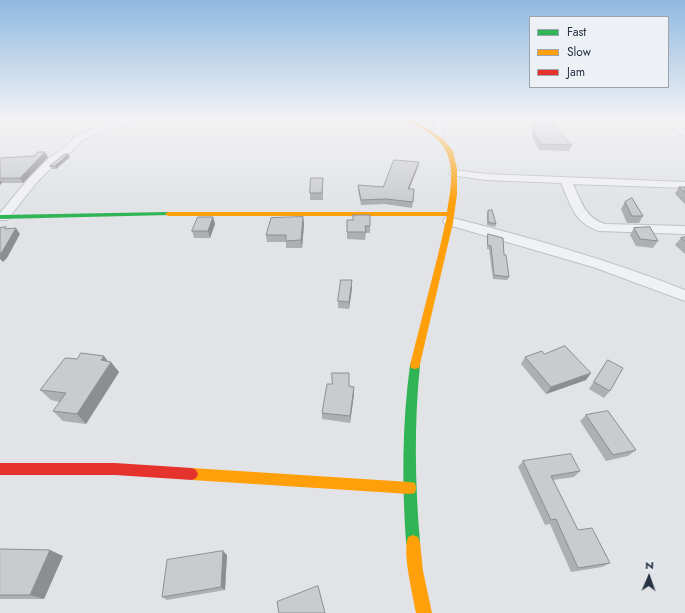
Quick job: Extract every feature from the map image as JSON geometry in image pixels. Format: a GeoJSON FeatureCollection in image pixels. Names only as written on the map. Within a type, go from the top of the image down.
{"type":"FeatureCollection","features":[{"type":"Feature","properties":{"kind":"street"},"geometry":{"type":"LineString","coordinates":[[1,217],[33,180],[54,160],[71,147]]}},
{"type":"Feature","properties":{"kind":"street"},"geometry":{"type":"LineString","coordinates":[[424,613],[417,585],[410,488],[411,398],[417,352],[446,239],[454,193],[454,173],[450,152],[446,147]]}},
{"type":"Feature","properties":{"kind":"street"},"geometry":{"type":"LineString","coordinates":[[454,173],[566,181],[685,186]]}},
{"type":"Feature","properties":{"kind":"street"},"geometry":{"type":"LineString","coordinates":[[566,181],[583,217],[594,226],[604,228],[685,230]]}},
{"type":"Feature","properties":{"kind":"street"},"geometry":{"type":"LineString","coordinates":[[1,217],[126,214],[449,218],[647,280],[685,296]]}},
{"type":"Feature","properties":{"kind":"street"},"geometry":{"type":"LineString","coordinates":[[0,469],[115,470],[410,488]]}},
{"type":"Feature","properties":{"kind":"building"},"geometry":{"type":"Polygon","coordinates":[[[38,152],[45,152],[20,178],[0,178],[0,158],[34,156],[38,152]]]}},
{"type":"Feature","properties":{"kind":"building"},"geometry":{"type":"Polygon","coordinates":[[[65,154],[68,154],[55,166],[50,166],[65,154]]]}},
{"type":"Feature","properties":{"kind":"building"},"geometry":{"type":"Polygon","coordinates":[[[394,160],[419,162],[408,189],[414,189],[413,202],[386,199],[361,200],[358,185],[383,187],[394,160]]]}},
{"type":"Feature","properties":{"kind":"building"},"geometry":{"type":"Polygon","coordinates":[[[311,178],[323,178],[322,193],[310,193],[311,178]]]}},
{"type":"Feature","properties":{"kind":"building"},"geometry":{"type":"Polygon","coordinates":[[[679,187],[685,187],[685,192],[679,187]]]}},
{"type":"Feature","properties":{"kind":"building"},"geometry":{"type":"Polygon","coordinates":[[[632,198],[643,216],[632,216],[625,202],[632,198]]]}},
{"type":"Feature","properties":{"kind":"building"},"geometry":{"type":"Polygon","coordinates":[[[492,210],[496,224],[488,222],[488,211],[492,210]]]}},
{"type":"Feature","properties":{"kind":"building"},"geometry":{"type":"Polygon","coordinates":[[[353,215],[370,215],[370,226],[365,226],[366,232],[347,232],[347,220],[353,220],[353,215]]]}},
{"type":"Feature","properties":{"kind":"building"},"geometry":{"type":"Polygon","coordinates":[[[198,217],[213,217],[208,231],[192,231],[198,217]]]}},
{"type":"Feature","properties":{"kind":"building"},"geometry":{"type":"Polygon","coordinates":[[[303,217],[301,240],[286,241],[286,235],[266,235],[271,218],[303,217]]]}},
{"type":"Feature","properties":{"kind":"building"},"geometry":{"type":"Polygon","coordinates":[[[6,227],[5,229],[16,228],[0,254],[0,228],[6,227]]]}},
{"type":"Feature","properties":{"kind":"building"},"geometry":{"type":"Polygon","coordinates":[[[650,227],[658,241],[640,239],[634,228],[650,227]]]}},
{"type":"Feature","properties":{"kind":"building"},"geometry":{"type":"Polygon","coordinates":[[[488,234],[503,238],[504,255],[506,255],[509,277],[494,275],[491,246],[488,245],[488,234]]]}},
{"type":"Feature","properties":{"kind":"building"},"geometry":{"type":"Polygon","coordinates":[[[341,280],[352,280],[349,302],[338,301],[341,280]]]}},
{"type":"Feature","properties":{"kind":"building"},"geometry":{"type":"Polygon","coordinates":[[[565,346],[591,373],[551,387],[525,357],[542,351],[544,354],[565,346]]]}},
{"type":"Feature","properties":{"kind":"building"},"geometry":{"type":"Polygon","coordinates":[[[81,353],[104,356],[101,360],[111,362],[77,414],[53,411],[66,393],[40,390],[65,358],[77,359],[81,353]]]}},
{"type":"Feature","properties":{"kind":"building"},"geometry":{"type":"Polygon","coordinates":[[[608,360],[623,368],[610,391],[594,382],[608,360]]]}},
{"type":"Feature","properties":{"kind":"building"},"geometry":{"type":"Polygon","coordinates":[[[332,373],[349,373],[349,386],[354,387],[350,416],[322,413],[327,384],[332,384],[332,373]]]}},
{"type":"Feature","properties":{"kind":"building"},"geometry":{"type":"Polygon","coordinates":[[[608,411],[636,450],[613,455],[586,415],[608,411]]]}},
{"type":"Feature","properties":{"kind":"building"},"geometry":{"type":"Polygon","coordinates":[[[571,454],[580,471],[551,476],[578,530],[592,528],[610,563],[578,568],[556,519],[551,520],[523,461],[571,454]]]}},
{"type":"Feature","properties":{"kind":"building"},"geometry":{"type":"Polygon","coordinates":[[[0,549],[50,550],[30,595],[0,595],[0,549]]]}},
{"type":"Feature","properties":{"kind":"building"},"geometry":{"type":"Polygon","coordinates":[[[223,551],[221,587],[162,597],[167,560],[223,551]]]}},
{"type":"Feature","properties":{"kind":"building"},"geometry":{"type":"Polygon","coordinates":[[[318,586],[325,613],[279,613],[277,602],[318,586]]]}},
{"type":"Feature","properties":{"kind":"traffic: fast"},"geometry":{"type":"LineString","coordinates":[[0,217],[168,214]]}},
{"type":"Feature","properties":{"kind":"traffic: fast"},"geometry":{"type":"LineString","coordinates":[[413,542],[409,454],[412,387],[415,365]]}},
{"type":"Feature","properties":{"kind":"traffic: slow"},"geometry":{"type":"LineString","coordinates":[[415,365],[442,255],[454,194],[454,169],[450,151],[447,147]]}},
{"type":"Feature","properties":{"kind":"traffic: slow"},"geometry":{"type":"LineString","coordinates":[[168,214],[449,214]]}},
{"type":"Feature","properties":{"kind":"traffic: slow"},"geometry":{"type":"LineString","coordinates":[[192,474],[410,488]]}},
{"type":"Feature","properties":{"kind":"traffic: slow"},"geometry":{"type":"LineString","coordinates":[[413,542],[416,571],[424,613]]}},
{"type":"Feature","properties":{"kind":"traffic: jam"},"geometry":{"type":"LineString","coordinates":[[0,469],[115,469],[192,474]]}}]}
